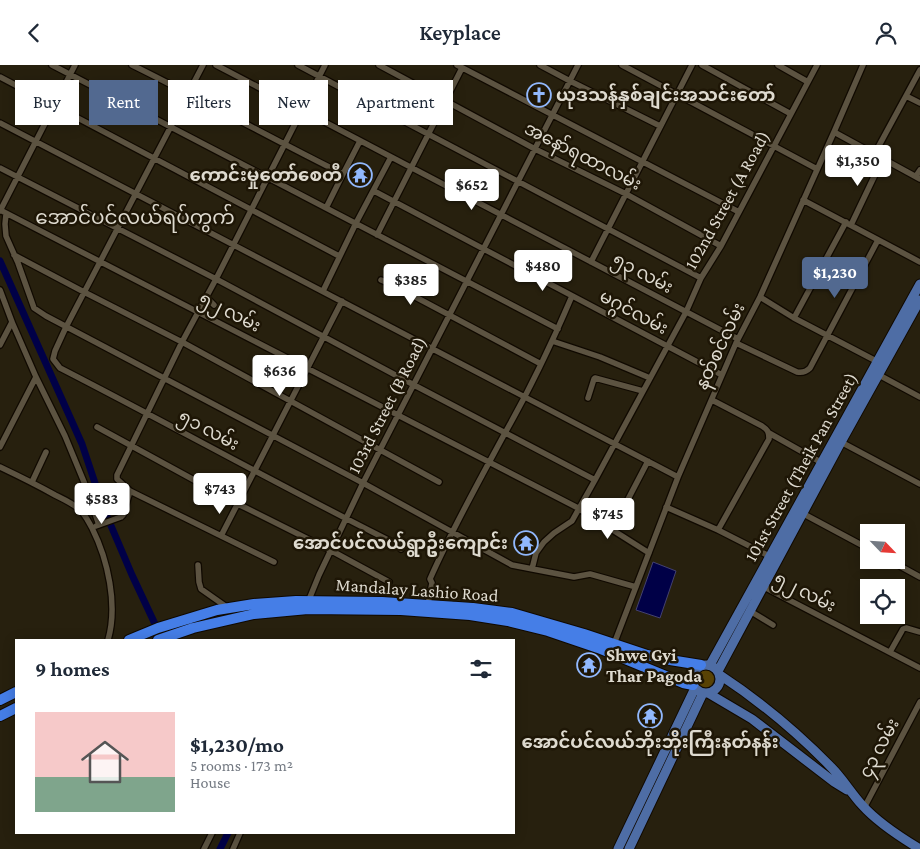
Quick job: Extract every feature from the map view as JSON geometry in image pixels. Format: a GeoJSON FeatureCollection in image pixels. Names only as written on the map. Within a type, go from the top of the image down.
{"type":"FeatureCollection","features":[{"type":"Feature","properties":{"kind":"highway","name":"Mandalay Lashio Road"},"geometry":{"type":"LineString","coordinates":[[133,639],[158,628],[217,610],[254,604],[296,601],[308,605],[344,600],[428,604],[512,613],[647,655],[712,669]]}},
{"type":"Feature","properties":{"kind":"highway"},"geometry":{"type":"LineString","coordinates":[[161,639],[193,628],[254,614],[308,605],[470,615],[508,621],[598,647],[700,690]]}},
{"type":"Feature","properties":{"kind":"highway"},"geometry":{"type":"LineString","coordinates":[[0,700],[15,692]]}},
{"type":"Feature","properties":{"kind":"highway"},"geometry":{"type":"LineString","coordinates":[[0,716],[15,708]]}},
{"type":"Feature","properties":{"kind":"main road","name":"101st Street (Theik Pan Street)"},"geometry":{"type":"LineString","coordinates":[[712,669],[880,363],[918,298],[920,284]]}},
{"type":"Feature","properties":{"kind":"main road","name":"101st Street (Theik Pan Street)"},"geometry":{"type":"LineString","coordinates":[[838,440],[879,375],[880,363]]}},
{"type":"Feature","properties":{"kind":"main road","name":"101st Street (Theik Pan Street)"},"geometry":{"type":"LineString","coordinates":[[712,669],[750,611],[759,585]]}},
{"type":"Feature","properties":{"kind":"main road"},"geometry":{"type":"LineString","coordinates":[[851,793],[752,719],[700,690],[692,680],[692,674],[696,669],[712,669],[750,695],[784,722],[812,748],[840,776],[864,808],[892,831],[920,849]]}},
{"type":"Feature","properties":{"kind":"main road"},"geometry":{"type":"LineString","coordinates":[[700,690],[716,689],[720,680],[712,669]]}},
{"type":"Feature","properties":{"kind":"main road"},"geometry":{"type":"LineString","coordinates":[[618,849],[700,690]]}},
{"type":"Feature","properties":{"kind":"main road"},"geometry":{"type":"LineString","coordinates":[[629,849],[700,690]]}},
{"type":"Feature","properties":{"kind":"street"},"geometry":{"type":"LineString","coordinates":[[52,65],[558,329]]}},
{"type":"Feature","properties":{"kind":"street"},"geometry":{"type":"LineString","coordinates":[[67,80],[75,65]]}},
{"type":"Feature","properties":{"kind":"street"},"geometry":{"type":"LineString","coordinates":[[132,65],[168,83]]}},
{"type":"Feature","properties":{"kind":"street"},"geometry":{"type":"LineString","coordinates":[[195,80],[203,65]]}},
{"type":"Feature","properties":{"kind":"street","name":"၅၃ လမ်း"},"geometry":{"type":"LineString","coordinates":[[216,65],[259,88]]}},
{"type":"Feature","properties":{"kind":"street"},"geometry":{"type":"LineString","coordinates":[[298,65],[701,278]]}},
{"type":"Feature","properties":{"kind":"street"},"geometry":{"type":"LineString","coordinates":[[317,80],[325,65]]}},
{"type":"Feature","properties":{"kind":"street","name":"အနော်ရထာလမ်း"},"geometry":{"type":"LineString","coordinates":[[379,65],[406,80]]}},
{"type":"Feature","properties":{"kind":"street"},"geometry":{"type":"LineString","coordinates":[[540,65],[660,126]]}},
{"type":"Feature","properties":{"kind":"street","name":"103rd Street (B Road)"},"geometry":{"type":"LineString","coordinates":[[308,605],[330,550],[363,483],[578,65]]}},
{"type":"Feature","properties":{"kind":"street"},"geometry":{"type":"LineString","coordinates":[[622,65],[817,169]]}},
{"type":"Feature","properties":{"kind":"street"},"geometry":{"type":"LineString","coordinates":[[591,262],[692,65]]}},
{"type":"Feature","properties":{"kind":"street"},"geometry":{"type":"LineString","coordinates":[[702,65],[791,114]]}},
{"type":"Feature","properties":{"kind":"street"},"geometry":{"type":"LineString","coordinates":[[778,65],[808,82]]}},
{"type":"Feature","properties":{"kind":"street","name":"102nd Street (A Road)"},"geometry":{"type":"LineString","coordinates":[[532,569],[536,553],[544,542],[572,521],[615,445],[686,312],[701,278],[721,246],[817,65]]}},
{"type":"Feature","properties":{"kind":"street","name":"နတ်စင်လမ်း"},"geometry":{"type":"LineString","coordinates":[[614,644],[678,477],[737,341],[760,297],[863,65]]}},
{"type":"Feature","properties":{"kind":"street"},"geometry":{"type":"LineString","coordinates":[[453,82],[460,66],[739,212]]}},
{"type":"Feature","properties":{"kind":"street"},"geometry":{"type":"LineString","coordinates":[[875,153],[920,70]]}},
{"type":"Feature","properties":{"kind":"street"},"geometry":{"type":"LineString","coordinates":[[0,77],[15,85]]}},
{"type":"Feature","properties":{"kind":"street"},"geometry":{"type":"LineString","coordinates":[[906,97],[920,103]]}},
{"type":"Feature","properties":{"kind":"street","name":"အနော်ရထာလမ်း"},"geometry":{"type":"LineString","coordinates":[[453,105],[626,194],[721,246]]}},
{"type":"Feature","properties":{"kind":"street"},"geometry":{"type":"LineString","coordinates":[[79,120],[340,256]]}},
{"type":"Feature","properties":{"kind":"street"},"geometry":{"type":"LineString","coordinates":[[0,123],[678,477]]}},
{"type":"Feature","properties":{"kind":"street","name":"၅၃ လမ်း"},"geometry":{"type":"LineString","coordinates":[[328,124],[800,373],[810,368],[827,335]]}},
{"type":"Feature","properties":{"kind":"street"},"geometry":{"type":"LineString","coordinates":[[43,125],[17,176],[2,212],[6,236],[34,308],[66,327],[363,483],[512,565],[574,577],[590,574],[636,587]]}},
{"type":"Feature","properties":{"kind":"street"},"geometry":{"type":"LineString","coordinates":[[247,125],[343,174]]}},
{"type":"Feature","properties":{"kind":"street"},"geometry":{"type":"LineString","coordinates":[[274,562],[130,491],[117,479],[117,475],[182,342],[295,125]]}},
{"type":"Feature","properties":{"kind":"street"},"geometry":{"type":"LineString","coordinates":[[377,235],[433,125]]}},
{"type":"Feature","properties":{"kind":"street"},"geometry":{"type":"LineString","coordinates":[[66,327],[171,126]]}},
{"type":"Feature","properties":{"kind":"street"},"geometry":{"type":"LineString","coordinates":[[834,132],[918,177],[920,170]]}},
{"type":"Feature","properties":{"kind":"street"},"geometry":{"type":"LineString","coordinates":[[326,208],[360,141]]}},
{"type":"Feature","properties":{"kind":"street"},"geometry":{"type":"LineString","coordinates":[[323,291],[391,157]]}},
{"type":"Feature","properties":{"kind":"street"},"geometry":{"type":"LineString","coordinates":[[794,318],[849,224],[884,158]]}},
{"type":"Feature","properties":{"kind":"street"},"geometry":{"type":"LineString","coordinates":[[0,168],[216,279],[595,480]]}},
{"type":"Feature","properties":{"kind":"street","name":"မဂ္ဂင်လမ်း"},"geometry":{"type":"LineString","coordinates":[[374,191],[722,375]]}},
{"type":"Feature","properties":{"kind":"street"},"geometry":{"type":"LineString","coordinates":[[803,200],[920,262]]}},
{"type":"Feature","properties":{"kind":"street","name":"၅၂ လမ်း"},"geometry":{"type":"LineString","coordinates":[[2,212],[578,508],[649,553]]}},
{"type":"Feature","properties":{"kind":"street"},"geometry":{"type":"LineString","coordinates":[[827,335],[878,240]]}},
{"type":"Feature","properties":{"kind":"street"},"geometry":{"type":"LineString","coordinates":[[14,255],[84,293],[182,342],[439,482]]}},
{"type":"Feature","properties":{"kind":"street"},"geometry":{"type":"LineString","coordinates":[[381,280],[541,364]]}},
{"type":"Feature","properties":{"kind":"street"},"geometry":{"type":"LineString","coordinates":[[0,290],[36,377],[65,436],[99,525]]}},
{"type":"Feature","properties":{"kind":"street"},"geometry":{"type":"LineString","coordinates":[[428,604],[432,583],[430,579],[452,531],[525,397],[572,296]]}},
{"type":"Feature","properties":{"kind":"street"},"geometry":{"type":"LineString","coordinates":[[206,297],[214,305]]}},
{"type":"Feature","properties":{"kind":"street"},"geometry":{"type":"LineString","coordinates":[[760,297],[794,318],[880,363]]}},
{"type":"Feature","properties":{"kind":"street"},"geometry":{"type":"LineString","coordinates":[[221,536],[342,301]]}},
{"type":"Feature","properties":{"kind":"street"},"geometry":{"type":"LineString","coordinates":[[0,345],[12,322]]}},
{"type":"Feature","properties":{"kind":"street","name":"၅၁ လမ်း"},"geometry":{"type":"LineString","coordinates":[[66,327],[54,351],[53,359],[60,369],[398,545],[401,549]]}},
{"type":"Feature","properties":{"kind":"street"},"geometry":{"type":"LineString","coordinates":[[552,341],[600,357],[650,379]]}},
{"type":"Feature","properties":{"kind":"street"},"geometry":{"type":"LineString","coordinates":[[879,375],[920,397]]}},
{"type":"Feature","properties":{"kind":"street"},"geometry":{"type":"LineString","coordinates":[[0,447],[36,377]]}},
{"type":"Feature","properties":{"kind":"street"},"geometry":{"type":"LineString","coordinates":[[588,399],[595,378],[644,391]]}},
{"type":"Feature","properties":{"kind":"street"},"geometry":{"type":"LineString","coordinates":[[712,400],[762,426],[769,433],[825,465]]}},
{"type":"Feature","properties":{"kind":"street"},"geometry":{"type":"LineString","coordinates":[[97,427],[238,504],[389,582]]}},
{"type":"Feature","properties":{"kind":"street"},"geometry":{"type":"LineString","coordinates":[[718,530],[769,439],[769,433]]}},
{"type":"Feature","properties":{"kind":"street"},"geometry":{"type":"LineString","coordinates":[[838,440],[920,484]]}},
{"type":"Feature","properties":{"kind":"street"},"geometry":{"type":"LineString","coordinates":[[32,482],[46,452]]}},
{"type":"Feature","properties":{"kind":"street"},"geometry":{"type":"LineString","coordinates":[[612,530],[648,461]]}},
{"type":"Feature","properties":{"kind":"street"},"geometry":{"type":"LineString","coordinates":[[0,467],[73,505],[86,518],[100,543],[110,579],[112,609],[108,639]]}},
{"type":"Feature","properties":{"kind":"street"},"geometry":{"type":"LineString","coordinates":[[92,529],[121,517],[125,512],[130,491]]}},
{"type":"Feature","properties":{"kind":"street"},"geometry":{"type":"LineString","coordinates":[[666,507],[774,558]]}},
{"type":"Feature","properties":{"kind":"street"},"geometry":{"type":"LineString","coordinates":[[799,512],[860,544]]}},
{"type":"Feature","properties":{"kind":"street"},"geometry":{"type":"LineString","coordinates":[[198,565],[200,589],[229,608]]}},
{"type":"Feature","properties":{"kind":"street"},"geometry":{"type":"LineString","coordinates":[[905,569],[920,577]]}},
{"type":"Feature","properties":{"kind":"street","name":"၅၂ လမ်း"},"geometry":{"type":"LineString","coordinates":[[759,585],[920,668]]}},
{"type":"Feature","properties":{"kind":"street"},"geometry":{"type":"LineString","coordinates":[[750,611],[773,625]]}},
{"type":"Feature","properties":{"kind":"street"},"geometry":{"type":"LineString","coordinates":[[890,653],[903,629],[906,628],[920,632]]}},
{"type":"Feature","properties":{"kind":"street","name":"၄၃ လမ်း"},"geometry":{"type":"LineString","coordinates":[[864,808],[920,701]]}},
{"type":"Feature","properties":{"kind":"street"},"geometry":{"type":"LineString","coordinates":[[204,849],[212,834]]}},
{"type":"Feature","properties":{"kind":"street"},"geometry":{"type":"LineString","coordinates":[[233,849],[240,834]]}},
{"type":"Feature","properties":{"kind":"shaded area"},"geometry":{"type":"Polygon","coordinates":[[[653,562],[676,571],[660,618],[636,610],[653,562]]]}},
{"type":"Feature","properties":{"kind":"shaded area"},"geometry":{"type":"Polygon","coordinates":[[[705,670],[711,673],[714,679],[711,685],[705,688],[699,685],[696,679],[699,673],[705,670]]]}},
{"type":"Feature","properties":{"kind":"waterway"},"geometry":{"type":"LineString","coordinates":[[0,261],[82,444],[103,507],[155,624]]}},
{"type":"Feature","properties":{"kind":"waterway"},"geometry":{"type":"LineString","coordinates":[[220,849],[228,834]]}},
{"type":"Feature","properties":{"kind":"place","name":"ယုဒသန်နှစ်ချင်းအသင်းတော်"},"geometry":{"type":"Point","coordinates":[539,95]}},
{"type":"Feature","properties":{"kind":"place","name":"ကောင်းမှုတော်စေတီ"},"geometry":{"type":"Point","coordinates":[360,175]}},
{"type":"Feature","properties":{"kind":"place","name":"အောင်ပင်လယ်ရွာဦးကျောင်း"},"geometry":{"type":"Point","coordinates":[526,543]}},
{"type":"Feature","properties":{"kind":"place","name":"Shwe Gyi Thar Pagoda"},"geometry":{"type":"Point","coordinates":[589,665]}},
{"type":"Feature","properties":{"kind":"place","name":"အောင်ပင်လယ်ဘိုးဘိုးကြီးနတ်နန်း"},"geometry":{"type":"Point","coordinates":[650,716]}},
{"type":"Feature","properties":{"kind":"district","name":"အောင်ပင်လယ်ရပ်ကွက်"},"geometry":{"type":"Point","coordinates":[135,217]}}]}
